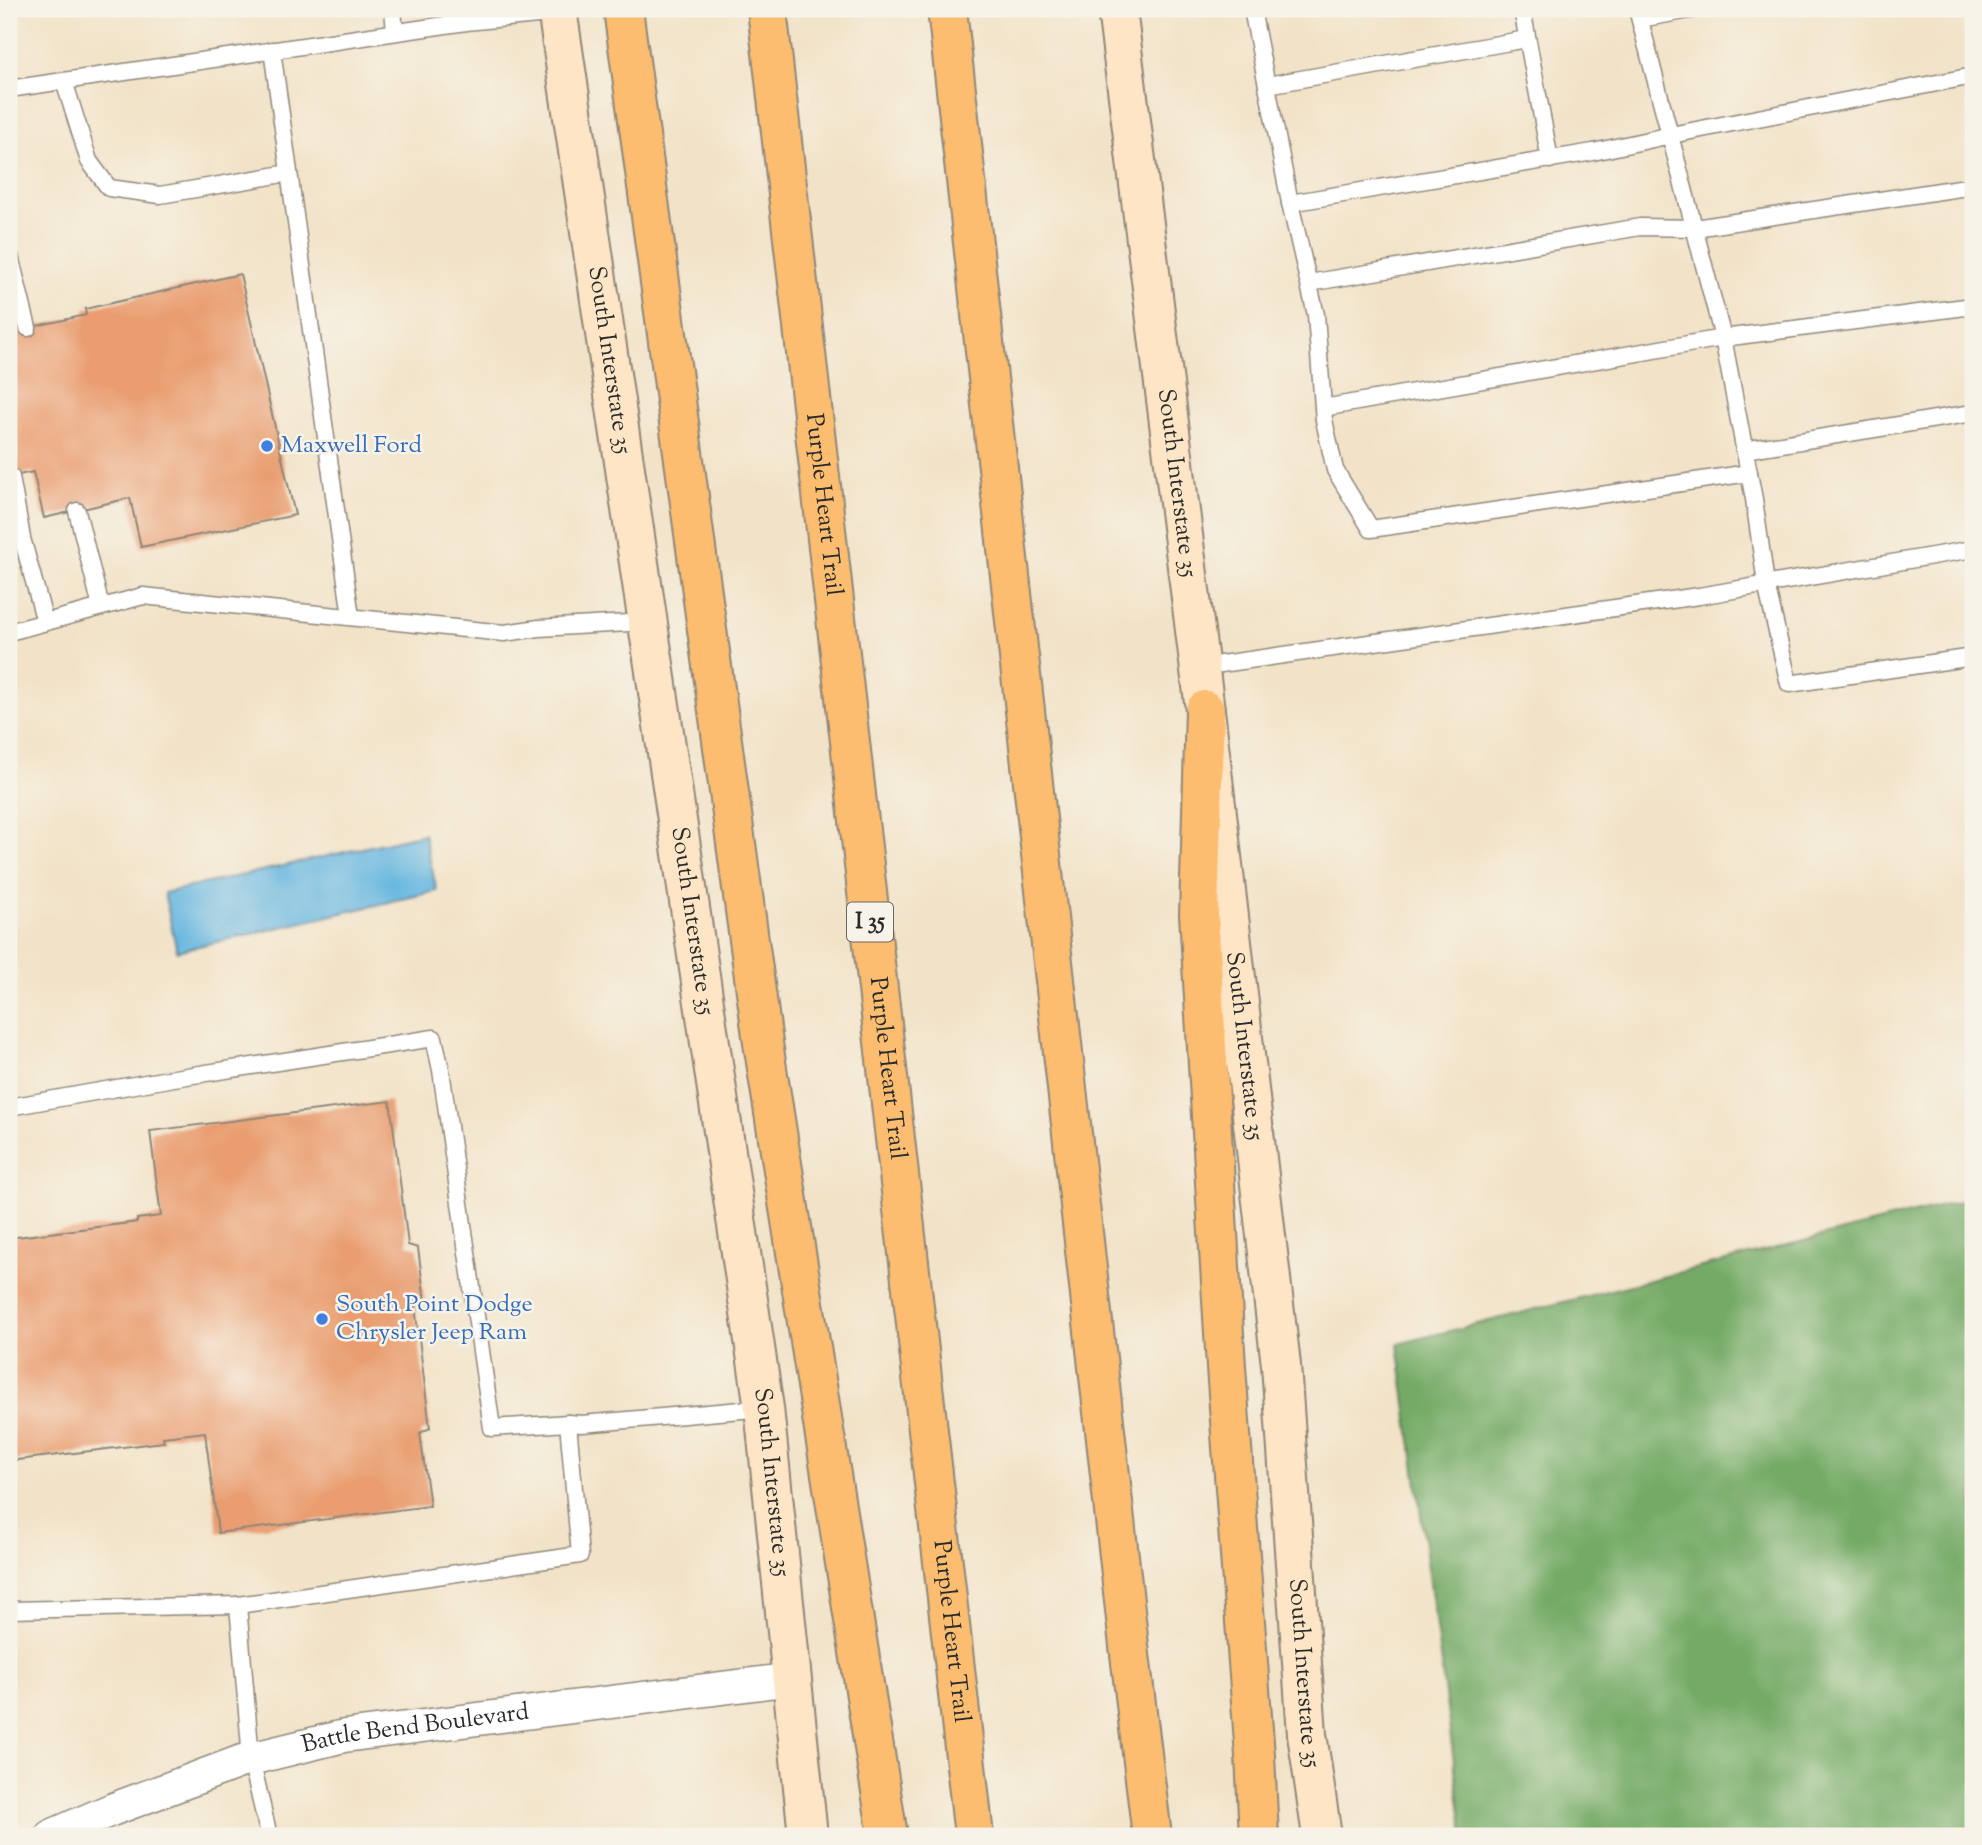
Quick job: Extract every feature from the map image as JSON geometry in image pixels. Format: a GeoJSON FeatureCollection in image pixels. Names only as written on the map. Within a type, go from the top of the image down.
{"type":"FeatureCollection","features":[{"type":"Feature","properties":{"kind":"highway"},"geometry":{"type":"LineString","coordinates":[[623,9],[763,1043],[888,1836]]}},
{"type":"Feature","properties":{"kind":"highway","name":"Purple Heart Trail"},"geometry":{"type":"LineString","coordinates":[[767,9],[974,1836]]}},
{"type":"Feature","properties":{"kind":"highway"},"geometry":{"type":"LineString","coordinates":[[947,9],[1125,1619],[1152,1836]]}},
{"type":"Feature","properties":{"kind":"highway"},"geometry":{"type":"LineString","coordinates":[[1205,710],[1199,914],[1226,1367],[1259,1836]]}},
{"type":"Feature","properties":{"kind":"main road","name":"South Interstate 35"},"geometry":{"type":"LineString","coordinates":[[1117,9],[1205,710],[1281,1365],[1307,1734],[1322,1836]]}},
{"type":"Feature","properties":{"kind":"main road","name":"South Interstate 35"},"geometry":{"type":"LineString","coordinates":[[557,11],[764,1408],[808,1836]]}},
{"type":"Feature","properties":{"kind":"street","name":"Battle Bend Boulevard"},"geometry":{"type":"LineString","coordinates":[[51,1836],[111,1810],[251,1759],[344,1737],[792,1679]]}},
{"type":"Feature","properties":{"kind":"lane"},"geometry":{"type":"LineString","coordinates":[[393,9],[395,32]]}},
{"type":"Feature","properties":{"kind":"lane"},"geometry":{"type":"LineString","coordinates":[[1252,9],[1290,202],[1316,315],[1323,408],[1335,470],[1371,530],[1749,473]]}},
{"type":"Feature","properties":{"kind":"lane"},"geometry":{"type":"LineString","coordinates":[[1522,9],[1550,160]]}},
{"type":"Feature","properties":{"kind":"lane"},"geometry":{"type":"LineString","coordinates":[[1696,9],[1639,14],[1723,338],[1749,473],[1766,584],[1789,684],[1973,657]]}},
{"type":"Feature","properties":{"kind":"lane"},"geometry":{"type":"LineString","coordinates":[[9,89],[557,11]]}},
{"type":"Feature","properties":{"kind":"lane"},"geometry":{"type":"LineString","coordinates":[[1267,85],[1527,40]]}},
{"type":"Feature","properties":{"kind":"lane"},"geometry":{"type":"LineString","coordinates":[[272,50],[351,617]]}},
{"type":"Feature","properties":{"kind":"lane"},"geometry":{"type":"LineString","coordinates":[[1290,202],[1550,160],[1973,75]]}},
{"type":"Feature","properties":{"kind":"lane"},"geometry":{"type":"LineString","coordinates":[[64,81],[89,161],[109,188],[160,195],[289,173]]}},
{"type":"Feature","properties":{"kind":"lane"},"geometry":{"type":"LineString","coordinates":[[1310,283],[1640,227],[1695,228],[1973,186]]}},
{"type":"Feature","properties":{"kind":"lane"},"geometry":{"type":"LineString","coordinates":[[9,252],[28,328]]}},
{"type":"Feature","properties":{"kind":"lane"},"geometry":{"type":"LineString","coordinates":[[1323,408],[1723,338],[1973,306]]}},
{"type":"Feature","properties":{"kind":"lane"},"geometry":{"type":"LineString","coordinates":[[1744,450],[1973,413]]}},
{"type":"Feature","properties":{"kind":"lane"},"geometry":{"type":"LineString","coordinates":[[11,477],[22,538],[45,622]]}},
{"type":"Feature","properties":{"kind":"lane"},"geometry":{"type":"LineString","coordinates":[[77,511],[101,607]]}},
{"type":"Feature","properties":{"kind":"lane"},"geometry":{"type":"LineString","coordinates":[[1199,667],[1699,596],[1973,549]]}},
{"type":"Feature","properties":{"kind":"lane"},"geometry":{"type":"LineString","coordinates":[[9,632],[144,596],[504,633],[539,628],[647,622]]}},
{"type":"Feature","properties":{"kind":"lane"},"geometry":{"type":"LineString","coordinates":[[9,1107],[174,1078],[434,1038],[443,1083],[492,1428],[582,1424],[764,1408]]}},
{"type":"Feature","properties":{"kind":"lane"},"geometry":{"type":"LineString","coordinates":[[9,1610],[238,1605],[580,1555],[568,1423]]}},
{"type":"Feature","properties":{"kind":"lane"},"geometry":{"type":"LineString","coordinates":[[238,1605],[251,1759],[269,1836]]}},
{"type":"Feature","properties":{"kind":"green space"},"geometry":{"type":"Polygon","coordinates":[[[1973,1198],[1973,1836],[1464,1836],[1398,1344],[1973,1198]]]}},
{"type":"Feature","properties":{"kind":"water"},"geometry":{"type":"Polygon","coordinates":[[[424,834],[437,891],[177,951],[164,893],[424,834]]]}},
{"type":"Feature","properties":{"kind":"building"},"geometry":{"type":"Polygon","coordinates":[[[240,274],[295,515],[141,547],[130,498],[44,518],[33,472],[9,477],[9,332],[86,315],[85,309],[240,274]]]}},
{"type":"Feature","properties":{"kind":"building"},"geometry":{"type":"Polygon","coordinates":[[[390,1101],[408,1245],[418,1248],[425,1302],[415,1306],[430,1428],[420,1433],[430,1506],[218,1533],[205,1432],[163,1437],[164,1442],[9,1461],[9,1238],[137,1222],[137,1219],[161,1216],[150,1131],[390,1101]]]}},
{"type":"Feature","properties":{"kind":"place","name":"Maxwell Ford"},"geometry":{"type":"Point","coordinates":[267,446]}},
{"type":"Feature","properties":{"kind":"place","name":"South Point Dodge Chrysler Jeep Ram"},"geometry":{"type":"Point","coordinates":[322,1319]}}]}
